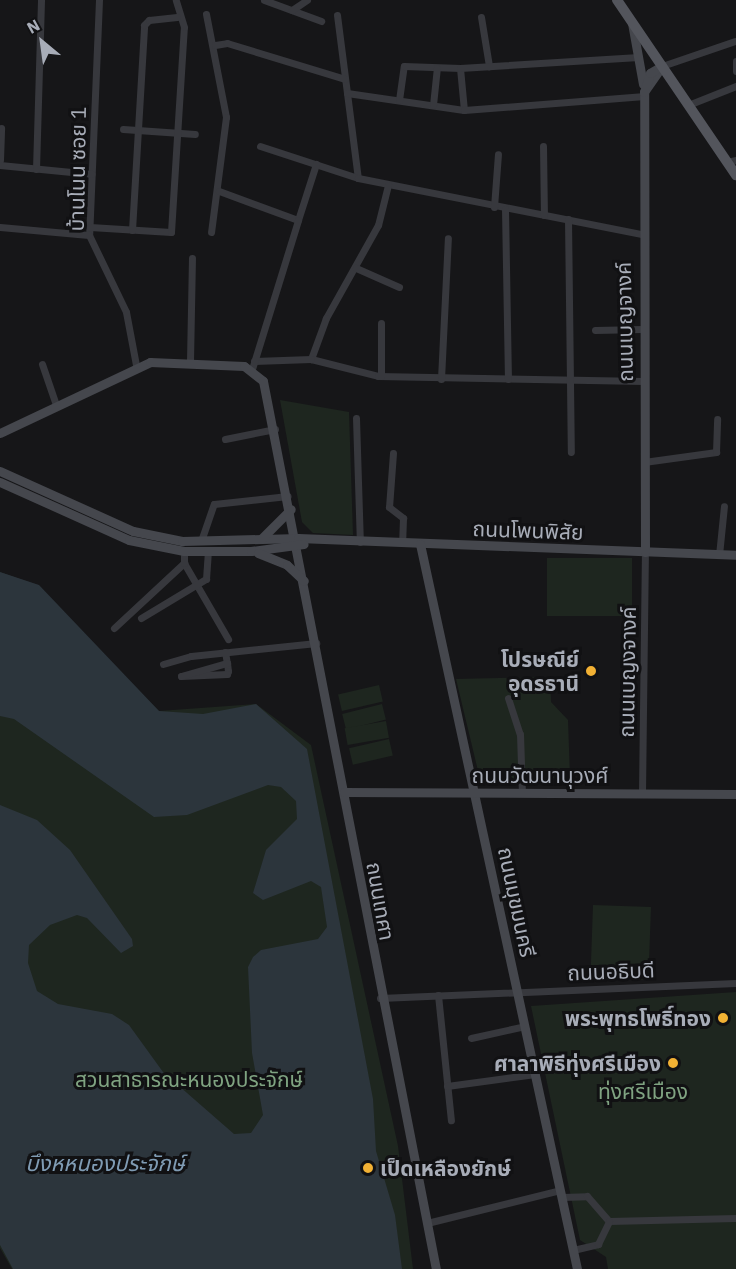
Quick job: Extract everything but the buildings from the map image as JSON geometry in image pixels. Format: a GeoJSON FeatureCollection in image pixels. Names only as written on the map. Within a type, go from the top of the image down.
{"type":"FeatureCollection","features":[{"type":"Feature","properties":{"kind":"main road"},"geometry":{"type":"LineString","coordinates":[[616,0],[688,105],[732,161],[736,175]]}},
{"type":"Feature","properties":{"kind":"street"},"geometry":{"type":"LineString","coordinates":[[36,169],[41,0]]}},
{"type":"Feature","properties":{"kind":"street","name":"บ้านโนน ซอย 1"},"geometry":{"type":"LineString","coordinates":[[99,0],[90,231],[126,312],[136,365]]}},
{"type":"Feature","properties":{"kind":"street"},"geometry":{"type":"LineString","coordinates":[[0,227],[171,232],[184,27],[177,17],[176,0]]}},
{"type":"Feature","properties":{"kind":"street"},"geometry":{"type":"LineString","coordinates":[[264,0],[321,21]]}},
{"type":"Feature","properties":{"kind":"street"},"geometry":{"type":"LineString","coordinates":[[292,10],[307,0]]}},
{"type":"Feature","properties":{"kind":"street"},"geometry":{"type":"LineString","coordinates":[[206,14],[215,45],[226,117],[219,191],[211,232]]}},
{"type":"Feature","properties":{"kind":"street"},"geometry":{"type":"LineString","coordinates":[[337,15],[358,178]]}},
{"type":"Feature","properties":{"kind":"street"},"geometry":{"type":"LineString","coordinates":[[132,230],[144,25],[149,20],[177,17]]}},
{"type":"Feature","properties":{"kind":"street"},"geometry":{"type":"LineString","coordinates":[[481,17],[489,66]]}},
{"type":"Feature","properties":{"kind":"street","name":"ถนนเบญจางค์"},"geometry":{"type":"LineString","coordinates":[[632,23],[644,94],[641,234],[645,552]]}},
{"type":"Feature","properties":{"kind":"street"},"geometry":{"type":"LineString","coordinates":[[347,93],[464,110],[644,94],[650,73],[662,66],[735,41]]}},
{"type":"Feature","properties":{"kind":"street"},"geometry":{"type":"LineString","coordinates":[[215,45],[227,43],[345,79]]}},
{"type":"Feature","properties":{"kind":"street"},"geometry":{"type":"LineString","coordinates":[[399,100],[404,66],[460,68],[639,57]]}},
{"type":"Feature","properties":{"kind":"street"},"geometry":{"type":"LineString","coordinates":[[736,61],[736,71]]}},
{"type":"Feature","properties":{"kind":"street"},"geometry":{"type":"LineString","coordinates":[[432,105],[437,68]]}},
{"type":"Feature","properties":{"kind":"street"},"geometry":{"type":"LineString","coordinates":[[460,68],[464,110]]}},
{"type":"Feature","properties":{"kind":"street"},"geometry":{"type":"LineString","coordinates":[[688,105],[736,86]]}},
{"type":"Feature","properties":{"kind":"street"},"geometry":{"type":"LineString","coordinates":[[0,160],[1,128]]}},
{"type":"Feature","properties":{"kind":"street"},"geometry":{"type":"LineString","coordinates":[[123,129],[195,134]]}},
{"type":"Feature","properties":{"kind":"street"},"geometry":{"type":"LineString","coordinates":[[260,146],[358,178],[388,185],[641,234]]}},
{"type":"Feature","properties":{"kind":"street"},"geometry":{"type":"LineString","coordinates":[[543,146],[544,215]]}},
{"type":"Feature","properties":{"kind":"street"},"geometry":{"type":"LineString","coordinates":[[494,207],[498,154]]}},
{"type":"Feature","properties":{"kind":"street"},"geometry":{"type":"LineString","coordinates":[[253,365],[316,164]]}},
{"type":"Feature","properties":{"kind":"street"},"geometry":{"type":"LineString","coordinates":[[0,165],[92,174]]}},
{"type":"Feature","properties":{"kind":"street"},"geometry":{"type":"LineString","coordinates":[[311,359],[326,318],[378,225],[388,185]]}},
{"type":"Feature","properties":{"kind":"street"},"geometry":{"type":"LineString","coordinates":[[219,191],[298,220]]}},
{"type":"Feature","properties":{"kind":"street"},"geometry":{"type":"LineString","coordinates":[[505,209],[508,379]]}},
{"type":"Feature","properties":{"kind":"street"},"geometry":{"type":"LineString","coordinates":[[568,219],[572,380],[571,452]]}},
{"type":"Feature","properties":{"kind":"street"},"geometry":{"type":"LineString","coordinates":[[441,380],[448,238]]}},
{"type":"Feature","properties":{"kind":"street"},"geometry":{"type":"LineString","coordinates":[[190,361],[192,258]]}},
{"type":"Feature","properties":{"kind":"street"},"geometry":{"type":"LineString","coordinates":[[356,268],[399,287]]}},
{"type":"Feature","properties":{"kind":"street"},"geometry":{"type":"LineString","coordinates":[[381,323],[381,376]]}},
{"type":"Feature","properties":{"kind":"street"},"geometry":{"type":"LineString","coordinates":[[595,330],[642,328]]}},
{"type":"Feature","properties":{"kind":"street"},"geometry":{"type":"LineString","coordinates":[[0,433],[136,365],[190,361],[253,365],[311,359],[381,376],[441,380],[643,381]]}},
{"type":"Feature","properties":{"kind":"street"},"geometry":{"type":"LineString","coordinates":[[42,364],[56,405]]}},
{"type":"Feature","properties":{"kind":"street","name":"ถนนเทศา"},"geometry":{"type":"LineString","coordinates":[[253,365],[263,381],[298,541],[380,998],[436,1269]]}},
{"type":"Feature","properties":{"kind":"street"},"geometry":{"type":"LineString","coordinates":[[356,418],[360,542]]}},
{"type":"Feature","properties":{"kind":"street"},"geometry":{"type":"LineString","coordinates":[[644,462],[716,452],[717,419]]}},
{"type":"Feature","properties":{"kind":"street"},"geometry":{"type":"LineString","coordinates":[[225,439],[275,429]]}},
{"type":"Feature","properties":{"kind":"street"},"geometry":{"type":"LineString","coordinates":[[393,453],[389,507],[403,518],[402,543]]}},
{"type":"Feature","properties":{"kind":"street","name":"ถนนโพนพิสัย"},"geometry":{"type":"LineString","coordinates":[[0,471],[133,531],[201,541],[318,540],[736,555]]}},
{"type":"Feature","properties":{"kind":"street","name":"ถนนโพนพิสัย"},"geometry":{"type":"LineString","coordinates":[[0,482],[129,540],[184,551],[251,551],[298,541]]}},
{"type":"Feature","properties":{"kind":"street"},"geometry":{"type":"LineString","coordinates":[[201,541],[214,504],[288,496]]}},
{"type":"Feature","properties":{"kind":"street"},"geometry":{"type":"LineString","coordinates":[[719,555],[724,506]]}},
{"type":"Feature","properties":{"kind":"street"},"geometry":{"type":"LineString","coordinates":[[253,541],[269,536],[291,508]]}},
{"type":"Feature","properties":{"kind":"street","name":"ถนนมุขมนครี"},"geometry":{"type":"LineString","coordinates":[[420,544],[577,1269]]}},
{"type":"Feature","properties":{"kind":"street"},"geometry":{"type":"LineString","coordinates":[[184,551],[184,563],[228,639]]}},
{"type":"Feature","properties":{"kind":"street"},"geometry":{"type":"LineString","coordinates":[[141,618],[198,584],[208,575],[208,551]]}},
{"type":"Feature","properties":{"kind":"street"},"geometry":{"type":"LineString","coordinates":[[251,551],[272,556],[304,581]]}},
{"type":"Feature","properties":{"kind":"street","name":"ถนนเบญงจางค์"},"geometry":{"type":"LineString","coordinates":[[642,793],[645,552]]}},
{"type":"Feature","properties":{"kind":"street"},"geometry":{"type":"LineString","coordinates":[[114,628],[184,563]]}},
{"type":"Feature","properties":{"kind":"street"},"geometry":{"type":"LineString","coordinates":[[163,664],[225,652],[316,643]]}},
{"type":"Feature","properties":{"kind":"street"},"geometry":{"type":"LineString","coordinates":[[225,652],[227,663],[223,676],[182,676],[186,672],[227,663]]}},
{"type":"Feature","properties":{"kind":"street"},"geometry":{"type":"LineString","coordinates":[[508,698],[520,734],[522,793]]}},
{"type":"Feature","properties":{"kind":"street","name":"ถนนวัฒนานุวงศ์"},"geometry":{"type":"LineString","coordinates":[[344,792],[736,794]]}},
{"type":"Feature","properties":{"kind":"street","name":"ถนนอธิบดี"},"geometry":{"type":"LineString","coordinates":[[380,998],[736,983]]}},
{"type":"Feature","properties":{"kind":"street"},"geometry":{"type":"LineString","coordinates":[[438,995],[451,1120]]}},
{"type":"Feature","properties":{"kind":"street"},"geometry":{"type":"LineString","coordinates":[[471,1038],[525,1026]]}},
{"type":"Feature","properties":{"kind":"street"},"geometry":{"type":"LineString","coordinates":[[447,1086],[535,1074]]}},
{"type":"Feature","properties":{"kind":"street"},"geometry":{"type":"LineString","coordinates":[[427,1223],[561,1194],[587,1196],[609,1221]]}},
{"type":"Feature","properties":{"kind":"street"},"geometry":{"type":"LineString","coordinates":[[609,1221],[736,1218]]}},
{"type":"Feature","properties":{"kind":"street"},"geometry":{"type":"LineString","coordinates":[[573,1250],[598,1244],[609,1221]]}},
{"type":"Feature","properties":{"kind":"green space"},"geometry":{"type":"Polygon","coordinates":[[[280,400],[349,412],[353,535],[313,533],[302,522],[280,400]]]}},
{"type":"Feature","properties":{"kind":"green space"},"geometry":{"type":"Polygon","coordinates":[[[547,558],[632,558],[632,616],[547,616],[547,558]]]}},
{"type":"Feature","properties":{"kind":"green space","name":"บึงหหนองประจักษ์"},"geometry":{"type":"Polygon","coordinates":[[[0,572],[28,582],[159,711],[256,704],[311,745],[398,1146],[413,1269],[12,1269],[0,1248],[0,572]]]}},
{"type":"Feature","properties":{"kind":"green space"},"geometry":{"type":"Polygon","coordinates":[[[550,677],[551,702],[568,720],[570,777],[491,783],[479,775],[456,679],[550,677]]]}},
{"type":"Feature","properties":{"kind":"green space"},"geometry":{"type":"Polygon","coordinates":[[[379,685],[383,702],[342,711],[338,694],[379,685]]]}},
{"type":"Feature","properties":{"kind":"green space"},"geometry":{"type":"Polygon","coordinates":[[[382,704],[386,720],[346,729],[342,714],[382,704]]]}},
{"type":"Feature","properties":{"kind":"green space"},"geometry":{"type":"Polygon","coordinates":[[[386,721],[389,738],[348,745],[345,728],[386,721]]]}},
{"type":"Feature","properties":{"kind":"green space"},"geometry":{"type":"Polygon","coordinates":[[[389,739],[393,756],[353,765],[349,748],[389,739]]]}},
{"type":"Feature","properties":{"kind":"green space"},"geometry":{"type":"Polygon","coordinates":[[[593,905],[651,907],[648,980],[590,978],[593,905]]]}},
{"type":"Feature","properties":{"kind":"green space","name":"ทุ่งศรีเมือง"},"geometry":{"type":"Polygon","coordinates":[[[736,992],[736,1269],[608,1269],[606,1257],[580,1240],[531,1006],[736,992]]]}},
{"type":"Feature","properties":{"kind":"water","name":"บึงหหนองประจักษ์"},"geometry":{"type":"Polygon","coordinates":[[[0,572],[39,585],[159,711],[203,714],[256,704],[307,749],[373,1099],[376,1151],[395,1215],[402,1269],[13,1269],[0,1245],[0,805],[37,820],[70,850],[132,939],[133,946],[121,953],[87,918],[77,915],[50,925],[29,945],[28,963],[37,991],[58,1004],[112,1014],[129,1025],[163,1072],[234,1134],[251,1133],[263,1115],[252,1053],[248,967],[253,957],[261,950],[318,939],[327,927],[321,887],[311,881],[263,900],[253,893],[266,850],[297,819],[296,801],[281,787],[268,785],[187,815],[154,817],[14,719],[0,716],[0,572]]]}},
{"type":"Feature","properties":{"kind":"place","name":"โปรษณีย์ อุดรธานี"},"geometry":{"type":"Point","coordinates":[591,671]}},
{"type":"Feature","properties":{"kind":"place","name":"พระพุทธโพธิ์ทอง"},"geometry":{"type":"Point","coordinates":[723,1018]}},
{"type":"Feature","properties":{"kind":"place","name":"ศาลาพิธีทุ่งศรีเมือง"},"geometry":{"type":"Point","coordinates":[673,1063]}},
{"type":"Feature","properties":{"kind":"place","name":"เป็ดเหลืองยักษ์"},"geometry":{"type":"Point","coordinates":[368,1168]}},
{"type":"Feature","properties":{"kind":"park label","name":"สวนสาธารณะหนองประจักษ์"},"geometry":{"type":"Point","coordinates":[189,1079]}}]}
